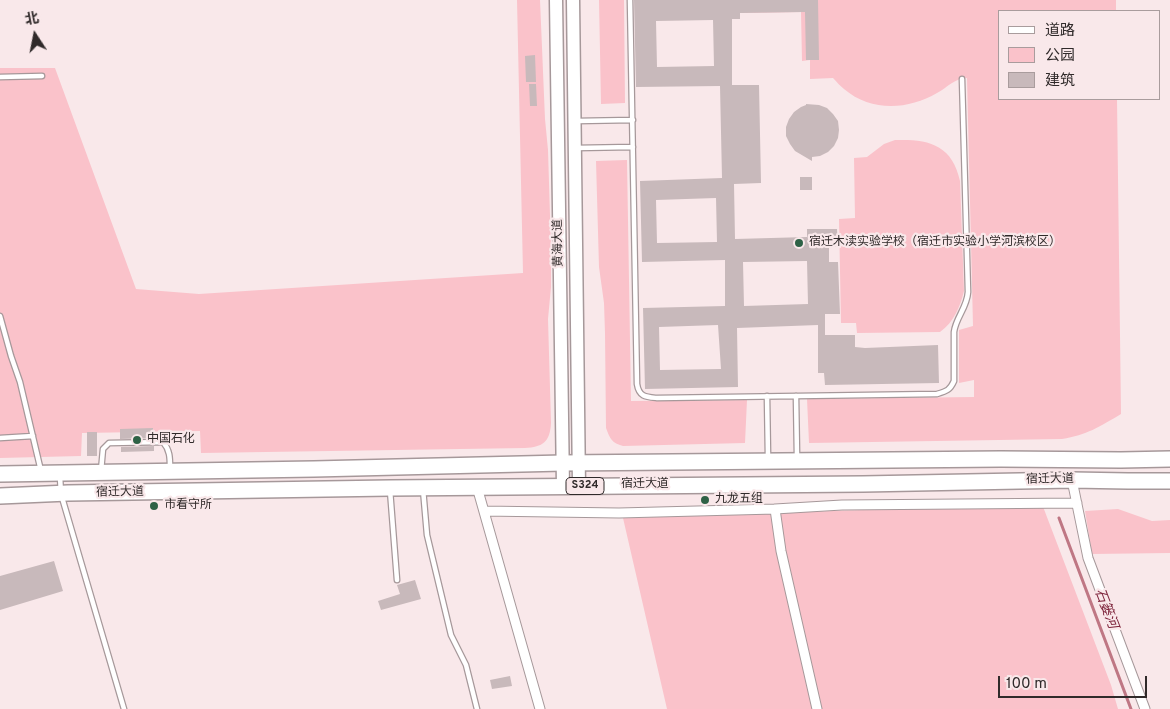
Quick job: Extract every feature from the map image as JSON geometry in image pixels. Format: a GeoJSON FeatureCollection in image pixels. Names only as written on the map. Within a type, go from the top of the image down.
{"type":"FeatureCollection","features":[{"type":"Feature","properties":{"kind":"main road","name":"黄海大道"},"geometry":{"type":"LineString","coordinates":[[556,0],[563,486]]}},
{"type":"Feature","properties":{"kind":"main road","name":"黄海大道"},"geometry":{"type":"LineString","coordinates":[[573,0],[579,486]]}},
{"type":"Feature","properties":{"kind":"main road","name":"宿迁大道"},"geometry":{"type":"LineString","coordinates":[[0,474],[562,463],[1170,459]]}},
{"type":"Feature","properties":{"kind":"main road","name":"宿迁大道"},"geometry":{"type":"LineString","coordinates":[[0,496],[390,488],[863,484],[1072,480],[1170,481]]}},
{"type":"Feature","properties":{"kind":"street"},"geometry":{"type":"LineString","coordinates":[[1072,480],[1088,558],[1145,709]]}},
{"type":"Feature","properties":{"kind":"street"},"geometry":{"type":"LineString","coordinates":[[477,487],[540,709]]}},
{"type":"Feature","properties":{"kind":"street"},"geometry":{"type":"LineString","coordinates":[[484,512],[619,513],[775,509],[842,505],[1077,503]]}},
{"type":"Feature","properties":{"kind":"street"},"geometry":{"type":"LineString","coordinates":[[775,509],[781,551],[817,709]]}},
{"type":"Feature","properties":{"kind":"lane"},"geometry":{"type":"LineString","coordinates":[[630,0],[637,384],[638,391],[642,395],[657,398],[937,394],[952,388],[954,381],[955,324],[965,306],[968,292],[962,79]]}},
{"type":"Feature","properties":{"kind":"lane"},"geometry":{"type":"LineString","coordinates":[[0,77],[42,76]]}},
{"type":"Feature","properties":{"kind":"lane"},"geometry":{"type":"LineString","coordinates":[[574,121],[633,120]]}},
{"type":"Feature","properties":{"kind":"lane"},"geometry":{"type":"LineString","coordinates":[[575,148],[633,147]]}},
{"type":"Feature","properties":{"kind":"lane"},"geometry":{"type":"LineString","coordinates":[[0,316],[20,382],[42,473]]}},
{"type":"Feature","properties":{"kind":"lane"},"geometry":{"type":"LineString","coordinates":[[767,396],[768,461]]}},
{"type":"Feature","properties":{"kind":"lane"},"geometry":{"type":"LineString","coordinates":[[796,396],[797,461]]}},
{"type":"Feature","properties":{"kind":"lane"},"geometry":{"type":"LineString","coordinates":[[0,438],[33,436]]}},
{"type":"Feature","properties":{"kind":"lane"},"geometry":{"type":"LineString","coordinates":[[101,472],[103,449],[109,443],[154,442],[163,442],[167,446],[170,455],[170,471]]}},
{"type":"Feature","properties":{"kind":"lane"},"geometry":{"type":"LineString","coordinates":[[60,473],[61,494],[124,709]]}},
{"type":"Feature","properties":{"kind":"lane"},"geometry":{"type":"LineString","coordinates":[[390,488],[397,580]]}},
{"type":"Feature","properties":{"kind":"lane"},"geometry":{"type":"LineString","coordinates":[[423,488],[427,535],[451,635],[466,665],[477,709]]}},
{"type":"Feature","properties":{"kind":"green space"},"geometry":{"type":"Polygon","coordinates":[[[517,0],[540,0],[551,248],[551,287],[548,319],[551,423],[549,435],[541,445],[525,448],[201,453],[200,431],[82,433],[81,456],[0,458],[0,68],[55,68],[136,289],[199,294],[523,273],[517,0]]]}},
{"type":"Feature","properties":{"kind":"green space"},"geometry":{"type":"Polygon","coordinates":[[[599,0],[624,0],[625,103],[601,104],[599,0]]]}},
{"type":"Feature","properties":{"kind":"green space"},"geometry":{"type":"Polygon","coordinates":[[[731,0],[1116,0],[1116,10],[998,10],[998,100],[1117,100],[1121,414],[1086,433],[1062,439],[809,443],[807,399],[974,397],[974,380],[959,383],[959,330],[973,326],[967,78],[955,81],[926,99],[914,103],[890,106],[866,102],[844,89],[833,78],[810,79],[810,60],[802,61],[801,12],[740,13],[740,19],[732,19],[731,0]]]}},
{"type":"Feature","properties":{"kind":"green space"},"geometry":{"type":"Polygon","coordinates":[[[895,140],[918,141],[937,146],[951,159],[960,181],[964,291],[956,314],[940,332],[857,333],[856,323],[841,323],[839,219],[855,218],[854,158],[867,157],[884,144],[895,140]]]}},
{"type":"Feature","properties":{"kind":"green space"},"geometry":{"type":"Polygon","coordinates":[[[627,160],[631,401],[747,400],[745,443],[623,446],[614,442],[607,432],[604,303],[599,267],[596,161],[627,160]]]}},
{"type":"Feature","properties":{"kind":"green space"},"geometry":{"type":"Polygon","coordinates":[[[1042,504],[1111,685],[1118,709],[667,709],[623,518],[1042,504]]]}},
{"type":"Feature","properties":{"kind":"green space"},"geometry":{"type":"Polygon","coordinates":[[[1118,509],[1152,521],[1170,520],[1170,553],[1092,554],[1085,511],[1118,509]]]}},
{"type":"Feature","properties":{"kind":"building"},"geometry":{"type":"Polygon","coordinates":[[[634,0],[818,0],[819,60],[806,60],[805,12],[740,13],[740,19],[732,19],[732,85],[759,85],[761,183],[734,184],[735,239],[807,237],[807,229],[837,229],[838,246],[829,247],[829,262],[838,262],[840,314],[825,314],[825,335],[855,335],[855,347],[865,348],[938,345],[939,383],[825,385],[824,373],[818,373],[818,325],[737,328],[738,387],[645,389],[643,308],[725,306],[725,260],[642,262],[640,181],[722,178],[720,86],[636,87],[634,0]],[[713,20],[656,21],[657,67],[714,66],[713,20]],[[716,198],[656,200],[657,243],[717,242],[716,198]],[[807,261],[743,262],[744,306],[808,304],[807,261]],[[718,325],[659,327],[660,370],[721,369],[718,325]]]}},
{"type":"Feature","properties":{"kind":"building"},"geometry":{"type":"Polygon","coordinates":[[[535,55],[536,82],[526,82],[525,56],[535,55]]]}},
{"type":"Feature","properties":{"kind":"building"},"geometry":{"type":"Polygon","coordinates":[[[529,84],[536,84],[537,106],[530,106],[529,84]]]}},
{"type":"Feature","properties":{"kind":"building"},"geometry":{"type":"Polygon","coordinates":[[[806,104],[827,108],[838,121],[839,130],[834,146],[820,156],[812,157],[812,161],[795,151],[786,136],[786,127],[789,119],[794,112],[806,104]]]}},
{"type":"Feature","properties":{"kind":"building"},"geometry":{"type":"Polygon","coordinates":[[[800,177],[812,177],[812,190],[800,190],[800,177]]]}},
{"type":"Feature","properties":{"kind":"building"},"geometry":{"type":"Polygon","coordinates":[[[153,428],[153,438],[120,439],[120,429],[153,428]]]}},
{"type":"Feature","properties":{"kind":"building"},"geometry":{"type":"Polygon","coordinates":[[[87,432],[97,432],[97,456],[87,456],[87,432]]]}},
{"type":"Feature","properties":{"kind":"building"},"geometry":{"type":"Polygon","coordinates":[[[154,446],[154,451],[121,452],[121,447],[154,446]]]}},
{"type":"Feature","properties":{"kind":"building"},"geometry":{"type":"Polygon","coordinates":[[[54,561],[63,591],[0,610],[0,576],[54,561]]]}},
{"type":"Feature","properties":{"kind":"building"},"geometry":{"type":"Polygon","coordinates":[[[415,580],[421,599],[381,610],[378,601],[400,594],[397,585],[415,580]]]}},
{"type":"Feature","properties":{"kind":"building"},"geometry":{"type":"Polygon","coordinates":[[[510,676],[512,686],[492,689],[490,680],[510,676]]]}},
{"type":"Feature","properties":{"kind":"waterway","name":"石篓河"},"geometry":{"type":"LineString","coordinates":[[1059,518],[1131,709]]}},
{"type":"Feature","properties":{"kind":"place","name":"宿迁木渎实验学校（宿迁市实验小学河滨校区）"},"geometry":{"type":"Point","coordinates":[799,243]}},
{"type":"Feature","properties":{"kind":"place","name":"中国石化"},"geometry":{"type":"Point","coordinates":[137,440]}},
{"type":"Feature","properties":{"kind":"place","name":"九龙五组"},"geometry":{"type":"Point","coordinates":[705,500]}},
{"type":"Feature","properties":{"kind":"place","name":"市看守所"},"geometry":{"type":"Point","coordinates":[154,506]}}]}
